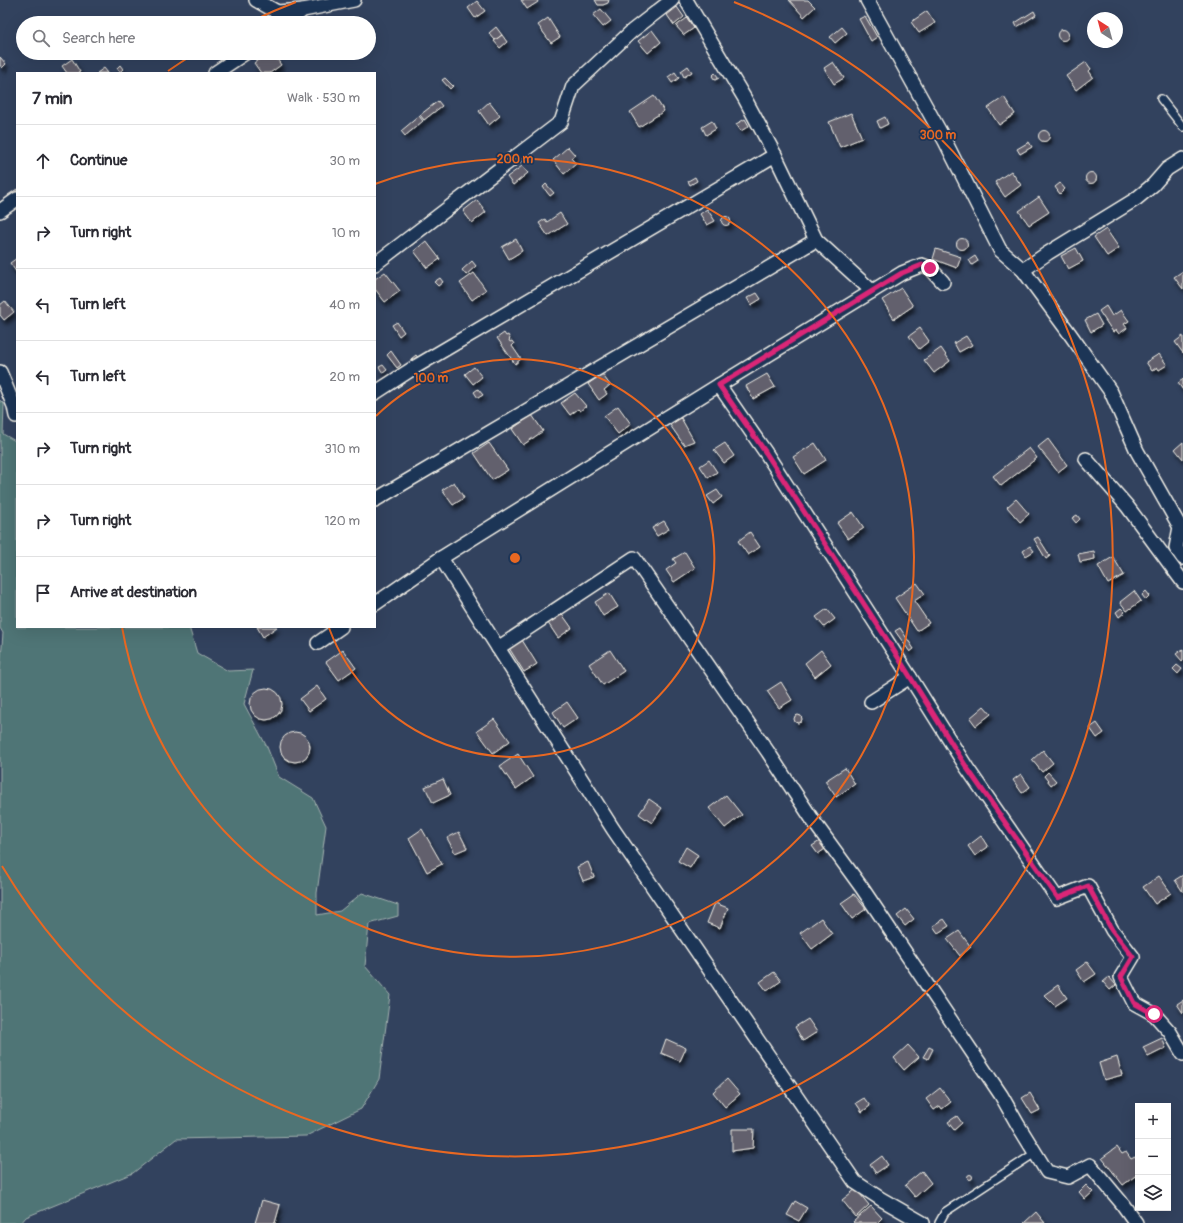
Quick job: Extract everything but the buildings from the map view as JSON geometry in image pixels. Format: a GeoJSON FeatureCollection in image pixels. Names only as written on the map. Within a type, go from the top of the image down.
{"type":"FeatureCollection","features":[{"type":"Feature","properties":{"kind":"street"},"geometry":{"type":"LineString","coordinates":[[256,0],[277,12],[303,10],[354,0]]}},
{"type":"Feature","properties":{"kind":"street"},"geometry":{"type":"LineString","coordinates":[[376,263],[561,122],[573,86],[632,30],[672,0]]}},
{"type":"Feature","properties":{"kind":"street"},"geometry":{"type":"LineString","coordinates":[[686,0],[745,99],[775,155],[816,240],[872,291]]}},
{"type":"Feature","properties":{"kind":"street"},"geometry":{"type":"LineString","coordinates":[[867,0],[945,141],[1000,250],[1023,270],[1111,392],[1137,450],[1180,527],[1176,548],[1183,558]]}},
{"type":"Feature","properties":{"kind":"street"},"geometry":{"type":"LineString","coordinates":[[296,16],[303,10]]}},
{"type":"Feature","properties":{"kind":"street"},"geometry":{"type":"LineString","coordinates":[[216,72],[234,60]]}},
{"type":"Feature","properties":{"kind":"street"},"geometry":{"type":"LineString","coordinates":[[376,392],[422,362],[775,155]]}},
{"type":"Feature","properties":{"kind":"street"},"geometry":{"type":"LineString","coordinates":[[1023,270],[1136,199],[1153,185],[1167,169],[1183,160]]}},
{"type":"Feature","properties":{"kind":"street"},"geometry":{"type":"LineString","coordinates":[[0,211],[16,200]]}},
{"type":"Feature","properties":{"kind":"street"},"geometry":{"type":"LineString","coordinates":[[376,499],[816,240]]}},
{"type":"Feature","properties":{"kind":"street"},"geometry":{"type":"LineString","coordinates":[[376,603],[441,558],[902,273],[922,265],[930,268],[943,282]]}},
{"type":"Feature","properties":{"kind":"street"},"geometry":{"type":"LineString","coordinates":[[0,372],[16,386]]}},
{"type":"Feature","properties":{"kind":"street"},"geometry":{"type":"LineString","coordinates":[[0,372],[14,406],[16,416]]}},
{"type":"Feature","properties":{"kind":"street"},"geometry":{"type":"LineString","coordinates":[[719,385],[766,453],[967,768],[1058,898],[1088,886],[1112,930],[1133,957],[1121,977],[1134,1003],[1154,1014],[1170,1032],[1183,1054]]}},
{"type":"Feature","properties":{"kind":"street"},"geometry":{"type":"LineString","coordinates":[[1086,459],[1127,506],[1183,582]]}},
{"type":"Feature","properties":{"kind":"street"},"geometry":{"type":"LineString","coordinates":[[441,558],[614,830],[855,1182],[922,1223]]}},
{"type":"Feature","properties":{"kind":"street"},"geometry":{"type":"LineString","coordinates":[[498,648],[634,558],[768,752],[814,822],[862,888],[1001,1095],[1047,1172],[1068,1177],[1090,1165],[1121,1202],[1136,1223]]}},
{"type":"Feature","properties":{"kind":"street"},"geometry":{"type":"LineString","coordinates":[[318,643],[340,628]]}},
{"type":"Feature","properties":{"kind":"street"},"geometry":{"type":"LineString","coordinates":[[871,702],[910,677]]}},
{"type":"Feature","properties":{"kind":"lane"},"geometry":{"type":"LineString","coordinates":[[1161,98],[1183,127]]}},
{"type":"Feature","properties":{"kind":"lane"},"geometry":{"type":"LineString","coordinates":[[939,1223],[945,1212],[1035,1152]]}},
{"type":"Feature","properties":{"kind":"green space"},"geometry":{"type":"Polygon","coordinates":[[[0,400],[4,404],[3,434],[16,441],[16,628],[189,628],[197,653],[228,671],[253,670],[244,704],[267,747],[279,777],[313,798],[326,826],[317,893],[317,915],[340,911],[362,893],[398,905],[398,916],[369,924],[365,966],[390,995],[379,1079],[361,1109],[306,1136],[176,1139],[133,1173],[26,1217],[21,1223],[0,1223],[0,672],[3,633],[0,628],[0,400]]]}},
{"type":"Feature","properties":{"kind":"route"},"geometry":{"type":"LineString","coordinates":[[930,268],[922,265],[902,273],[719,385],[766,453],[886,638],[967,768],[1047,884],[1058,898],[1088,886],[1112,930],[1133,957],[1121,977],[1134,1003],[1154,1014]]}}]}
